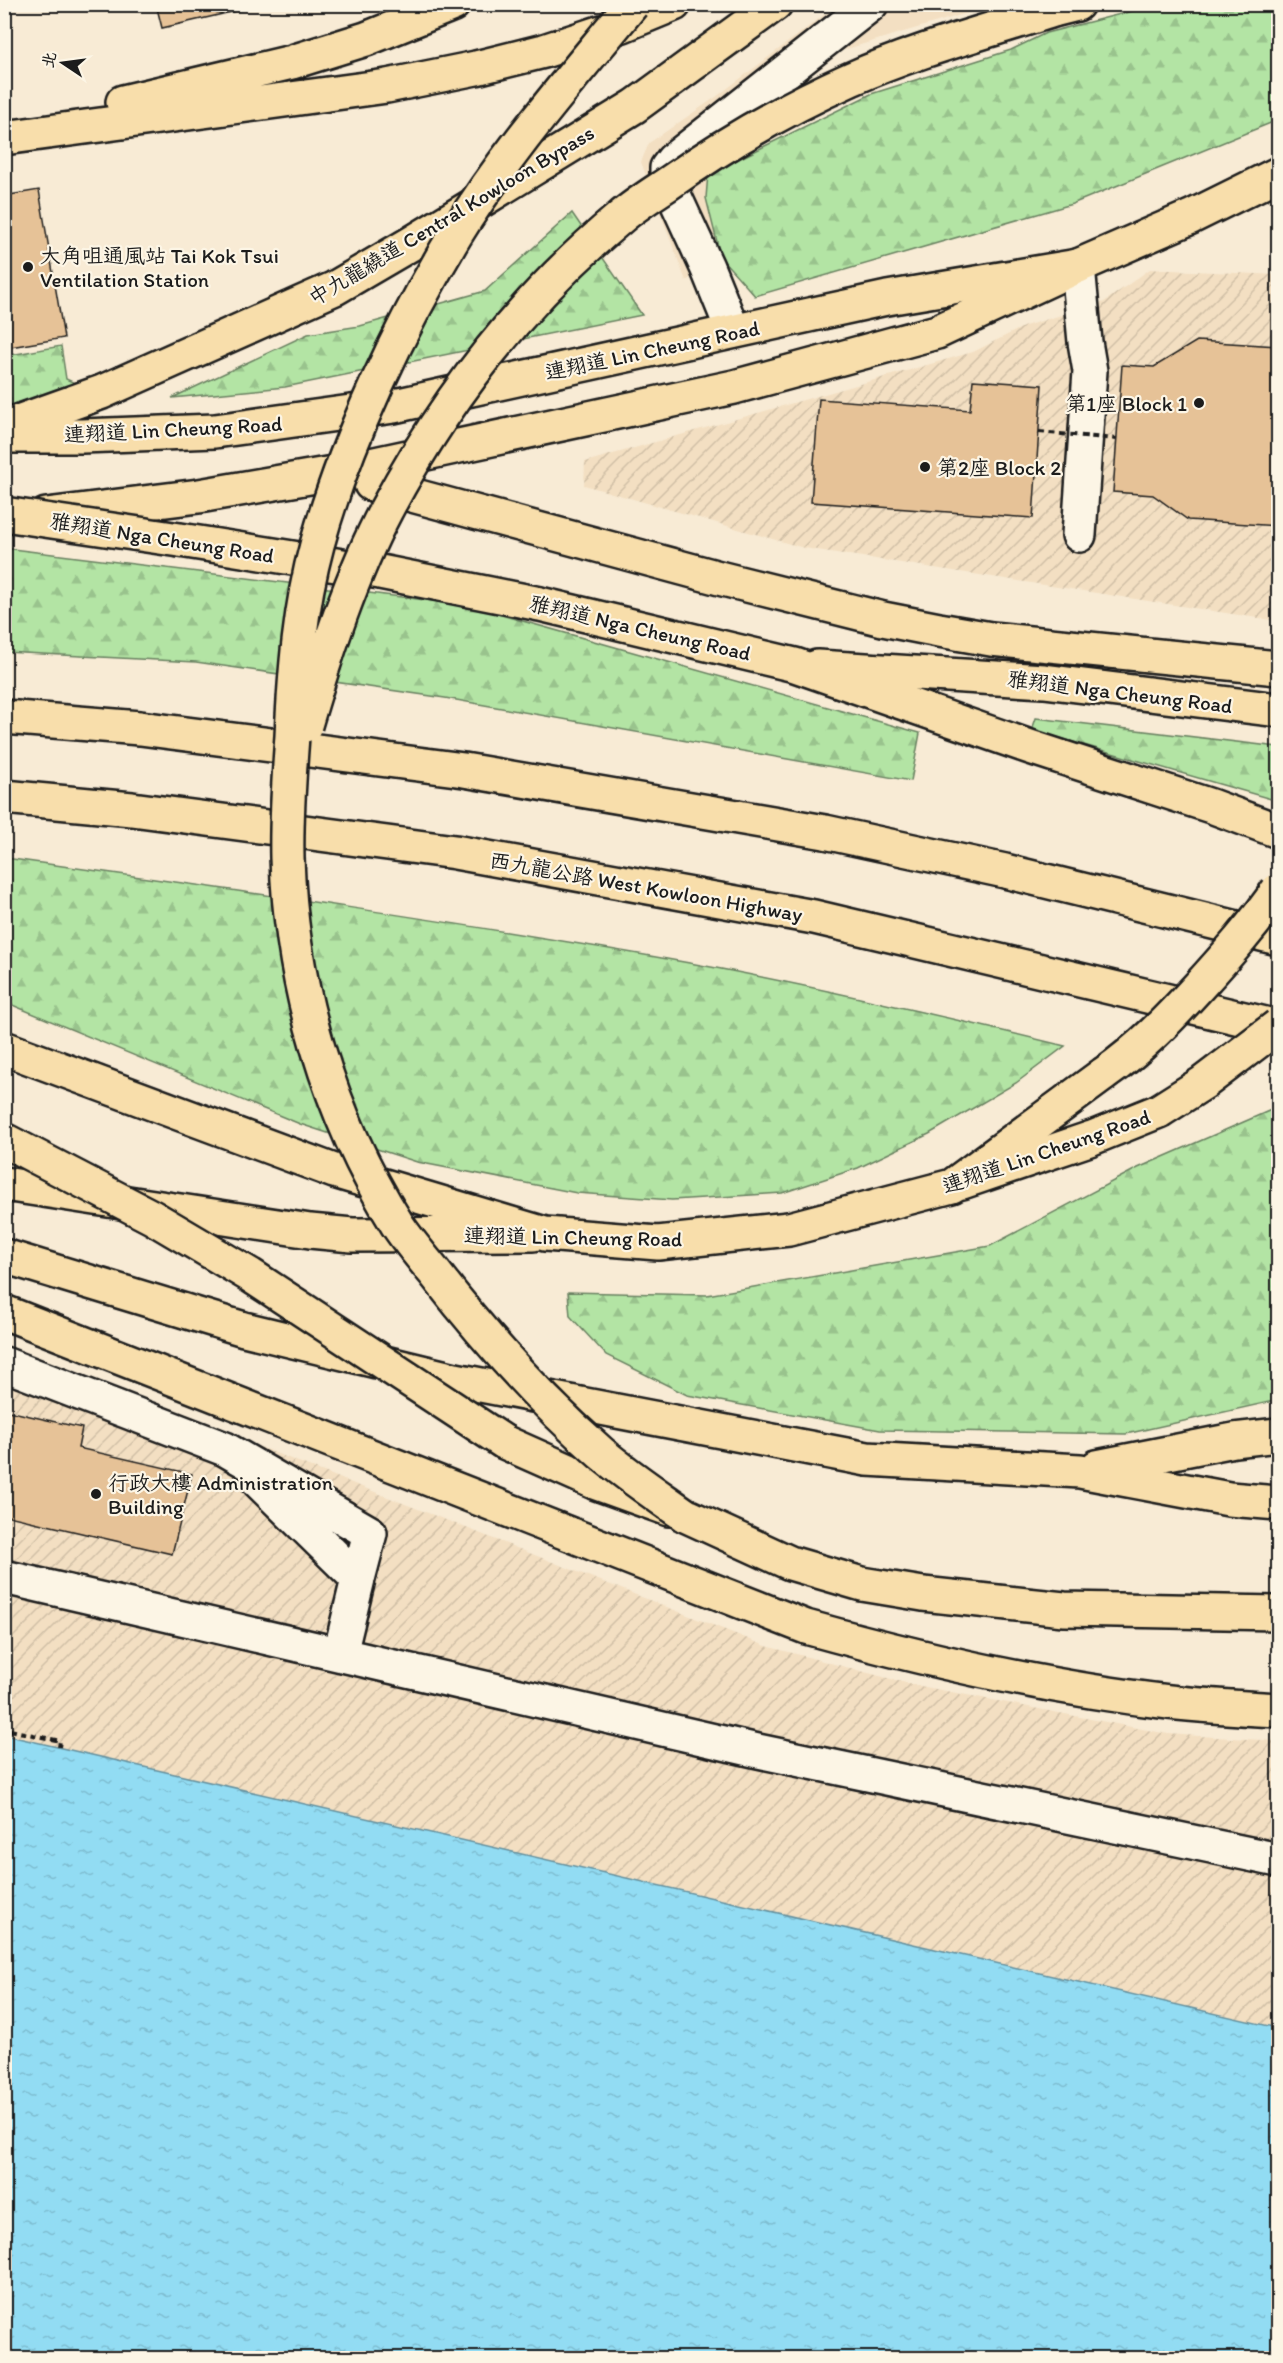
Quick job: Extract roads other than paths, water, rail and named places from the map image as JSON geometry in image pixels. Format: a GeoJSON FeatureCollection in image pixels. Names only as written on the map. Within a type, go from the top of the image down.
{"type":"FeatureCollection","features":[{"type":"Feature","properties":{"kind":"main road"},"geometry":{"type":"LineString","coordinates":[[4,131],[292,62],[366,39],[453,4]]}},
{"type":"Feature","properties":{"kind":"main road"},"geometry":{"type":"LineString","coordinates":[[633,4],[517,144],[457,233],[409,320],[372,396],[336,485],[317,546],[302,620],[294,694],[287,858],[294,939],[308,1015],[337,1103],[367,1169],[398,1226],[452,1296],[509,1362],[602,1454],[685,1515]]}},
{"type":"Feature","properties":{"kind":"main road"},"geometry":{"type":"LineString","coordinates":[[4,138],[387,86],[544,51],[623,25],[674,4]]}},
{"type":"Feature","properties":{"kind":"main road","name":"中九龍繞道 Central Kowloon Bypass"},"geometry":{"type":"LineString","coordinates":[[4,427],[102,392],[335,288],[635,106],[776,4]]}},
{"type":"Feature","properties":{"kind":"main road"},"geometry":{"type":"LineString","coordinates":[[289,779],[311,703],[351,588],[385,512],[429,435],[476,368],[544,289],[622,216],[700,161],[772,119],[852,79],[923,52],[1065,7]]}},
{"type":"Feature","properties":{"kind":"main road","name":"連翔道 Lin Cheung Road"},"geometry":{"type":"LineString","coordinates":[[4,436],[82,436],[215,431],[394,406],[926,290],[1078,266],[1191,218],[1278,174]]}},
{"type":"Feature","properties":{"kind":"main road"},"geometry":{"type":"LineString","coordinates":[[4,521],[199,496],[333,473],[734,387],[937,332],[1078,266]]}},
{"type":"Feature","properties":{"kind":"main road"},"geometry":{"type":"LineString","coordinates":[[333,473],[723,579],[883,619],[991,639],[1278,668]]}},
{"type":"Feature","properties":{"kind":"main road","name":"雅翔道 Nga Cheung Road"},"geometry":{"type":"LineString","coordinates":[[4,514],[380,572],[540,604],[795,665],[1044,681],[1278,710]]}},
{"type":"Feature","properties":{"kind":"main road"},"geometry":{"type":"LineString","coordinates":[[795,665],[1030,747],[1211,806],[1278,831]]}},
{"type":"Feature","properties":{"kind":"main road"},"geometry":{"type":"LineString","coordinates":[[4,717],[140,728],[464,770],[604,794],[859,840],[1005,871],[1278,938]]}},
{"type":"Feature","properties":{"kind":"main road","name":"西九龍公路 West Kowloon Highway"},"geometry":{"type":"LineString","coordinates":[[4,797],[132,809],[467,854],[814,917],[1278,1026]]}},
{"type":"Feature","properties":{"kind":"main road"},"geometry":{"type":"LineString","coordinates":[[952,1186],[1104,1074],[1164,1024],[1224,959],[1278,890]]}},
{"type":"Feature","properties":{"kind":"main road","name":"連翔道 Lin Cheung Road"},"geometry":{"type":"LineString","coordinates":[[4,1184],[310,1231],[352,1235],[545,1234],[658,1243],[789,1229],[952,1186],[1092,1138],[1159,1111],[1203,1083],[1278,1026]]}},
{"type":"Feature","properties":{"kind":"main road"},"geometry":{"type":"LineString","coordinates":[[4,1048],[334,1171],[545,1234]]}},
{"type":"Feature","properties":{"kind":"main road"},"geometry":{"type":"LineString","coordinates":[[4,1140],[152,1217],[250,1275],[504,1442],[594,1482],[685,1515],[790,1563],[862,1584],[924,1594],[1064,1609],[1278,1613]]}},
{"type":"Feature","properties":{"kind":"main road"},"geometry":{"type":"LineString","coordinates":[[4,1256],[244,1329],[455,1380],[867,1459],[1080,1471],[1229,1499],[1278,1503]]}},
{"type":"Feature","properties":{"kind":"main road"},"geometry":{"type":"LineString","coordinates":[[4,1312],[806,1627],[913,1657],[1030,1681],[1169,1702],[1278,1710]]}},
{"type":"Feature","properties":{"kind":"main road"},"geometry":{"type":"LineString","coordinates":[[1080,1471],[1234,1440],[1278,1435]]}},
{"type":"Feature","properties":{"kind":"lane"},"geometry":{"type":"LineString","coordinates":[[734,331],[667,180],[667,168],[673,160],[871,4]]}},
{"type":"Feature","properties":{"kind":"lane"},"geometry":{"type":"LineString","coordinates":[[1078,266],[1090,371],[1079,535]]}},
{"type":"Feature","properties":{"kind":"lane"},"geometry":{"type":"LineString","coordinates":[[4,1364],[225,1449],[358,1579],[340,1654]]}},
{"type":"Feature","properties":{"kind":"lane"},"geometry":{"type":"LineString","coordinates":[[4,1577],[758,1751],[1278,1860]]}},
{"type":"Feature","properties":{"kind":"water"},"geometry":{"type":"Polygon","coordinates":[[[5,1735],[1278,2028],[1278,2358],[5,2358],[5,1735]]]}},
{"type":"Feature","properties":{"kind":"place","name":"大角咀通風站 Tai Kok Tsui Ventilation Station"},"geometry":{"type":"Point","coordinates":[28,267]}},
{"type":"Feature","properties":{"kind":"place","name":"第1座 Block 1"},"geometry":{"type":"Point","coordinates":[1199,403]}},
{"type":"Feature","properties":{"kind":"place","name":"第2座 Block 2"},"geometry":{"type":"Point","coordinates":[925,467]}},
{"type":"Feature","properties":{"kind":"place","name":"行政大樓 Administration Building"},"geometry":{"type":"Point","coordinates":[96,1494]}}]}
